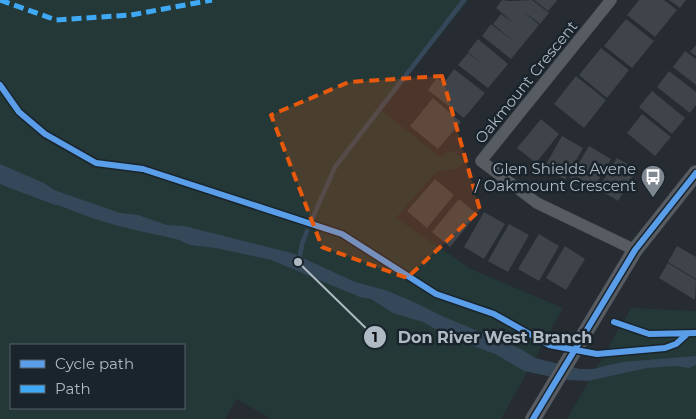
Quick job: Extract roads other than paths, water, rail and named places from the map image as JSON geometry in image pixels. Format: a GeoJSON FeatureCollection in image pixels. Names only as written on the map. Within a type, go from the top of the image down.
{"type":"FeatureCollection","features":[{"type":"Feature","properties":{"kind":"street","name":"Oakmount Crescent"},"geometry":{"type":"LineString","coordinates":[[611,0],[481,161],[537,203],[635,250]]}},
{"type":"Feature","properties":{"kind":"street"},"geometry":{"type":"LineString","coordinates":[[533,419],[635,250],[696,173]]}},
{"type":"Feature","properties":{"kind":"water"},"geometry":{"type":"Polygon","coordinates":[[[0,164],[44,183],[54,190],[120,213],[138,215],[167,225],[184,226],[292,253],[355,282],[385,290],[414,302],[442,316],[521,349],[535,358],[580,369],[593,369],[622,362],[696,356],[696,365],[689,368],[676,366],[647,368],[588,381],[567,380],[524,371],[495,354],[451,338],[423,322],[393,313],[371,299],[360,297],[271,260],[216,248],[190,245],[179,240],[108,223],[68,209],[3,182],[0,180],[0,164]]]}},
{"type":"Feature","properties":{"kind":"waterway"},"geometry":{"type":"LineString","coordinates":[[313,217],[335,167],[464,0]]}},
{"type":"Feature","properties":{"kind":"waterway"},"geometry":{"type":"LineString","coordinates":[[0,180],[3,183],[56,203]]}},
{"type":"Feature","properties":{"kind":"waterway"},"geometry":{"type":"LineString","coordinates":[[299,261],[307,231]]}},
{"type":"Feature","properties":{"kind":"place","name":"Glen Shields Avene / Oakmount Crescent"},"geometry":{"type":"Point","coordinates":[653,198]}},
{"type":"Feature","properties":{"kind":"place","name":"Don River West Branch"},"geometry":{"type":"Point","coordinates":[298,262]}}]}
